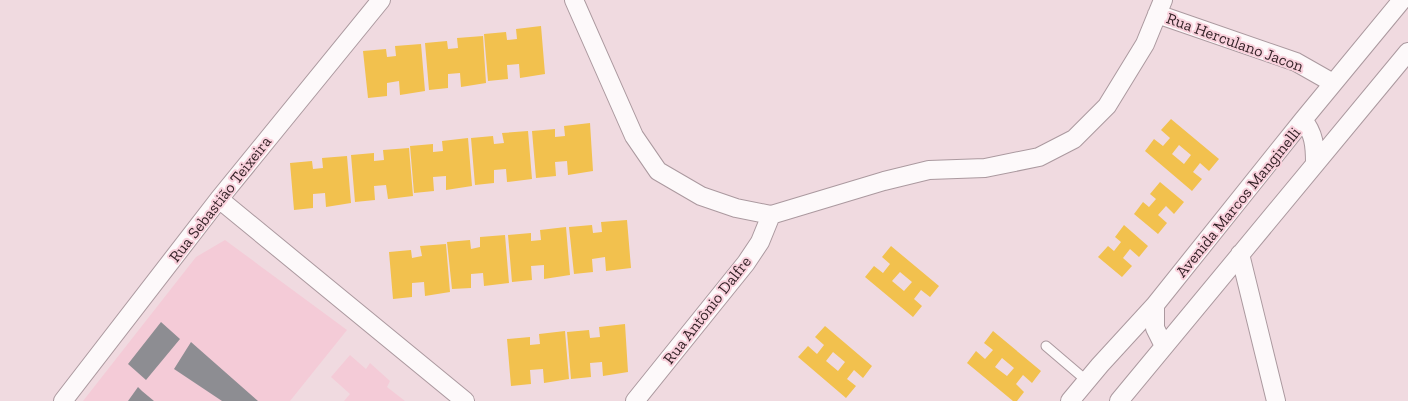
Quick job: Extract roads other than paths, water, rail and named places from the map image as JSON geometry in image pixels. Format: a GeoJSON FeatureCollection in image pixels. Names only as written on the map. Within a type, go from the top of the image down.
{"type":"FeatureCollection","features":[{"type":"Feature","properties":{"kind":"street","name":"Rua Sebastião Teixeira"},"geometry":{"type":"LineString","coordinates":[[63,401],[219,199],[381,0]]}},
{"type":"Feature","properties":{"kind":"street"},"geometry":{"type":"LineString","coordinates":[[574,0],[634,136],[658,171],[701,196],[736,208],[771,215],[884,181],[928,170],[985,168],[1039,157],[1074,139],[1107,106],[1145,44],[1160,7]]}},
{"type":"Feature","properties":{"kind":"street","name":"Avenida Marcos Manginelli"},"geometry":{"type":"LineString","coordinates":[[1070,401],[1155,305],[1302,120],[1402,0]]}},
{"type":"Feature","properties":{"kind":"street","name":"Rua Herculano Jacon"},"geometry":{"type":"LineString","coordinates":[[1160,7],[1296,62],[1333,83]]}},
{"type":"Feature","properties":{"kind":"street"},"geometry":{"type":"LineString","coordinates":[[1120,401],[1408,52]]}},
{"type":"Feature","properties":{"kind":"street"},"geometry":{"type":"LineString","coordinates":[[1302,120],[1310,129],[1314,140],[1315,163]]}},
{"type":"Feature","properties":{"kind":"street"},"geometry":{"type":"LineString","coordinates":[[219,199],[465,401]]}},
{"type":"Feature","properties":{"kind":"street","name":"Rua Antônio Dalfre"},"geometry":{"type":"LineString","coordinates":[[635,401],[746,263],[760,242],[771,215]]}},
{"type":"Feature","properties":{"kind":"street"},"geometry":{"type":"LineString","coordinates":[[1240,254],[1276,401]]}},
{"type":"Feature","properties":{"kind":"street"},"geometry":{"type":"LineString","coordinates":[[1155,305],[1156,328],[1164,346]]}},
{"type":"Feature","properties":{"kind":"lane"},"geometry":{"type":"LineString","coordinates":[[1046,346],[1087,381]]}}]}
